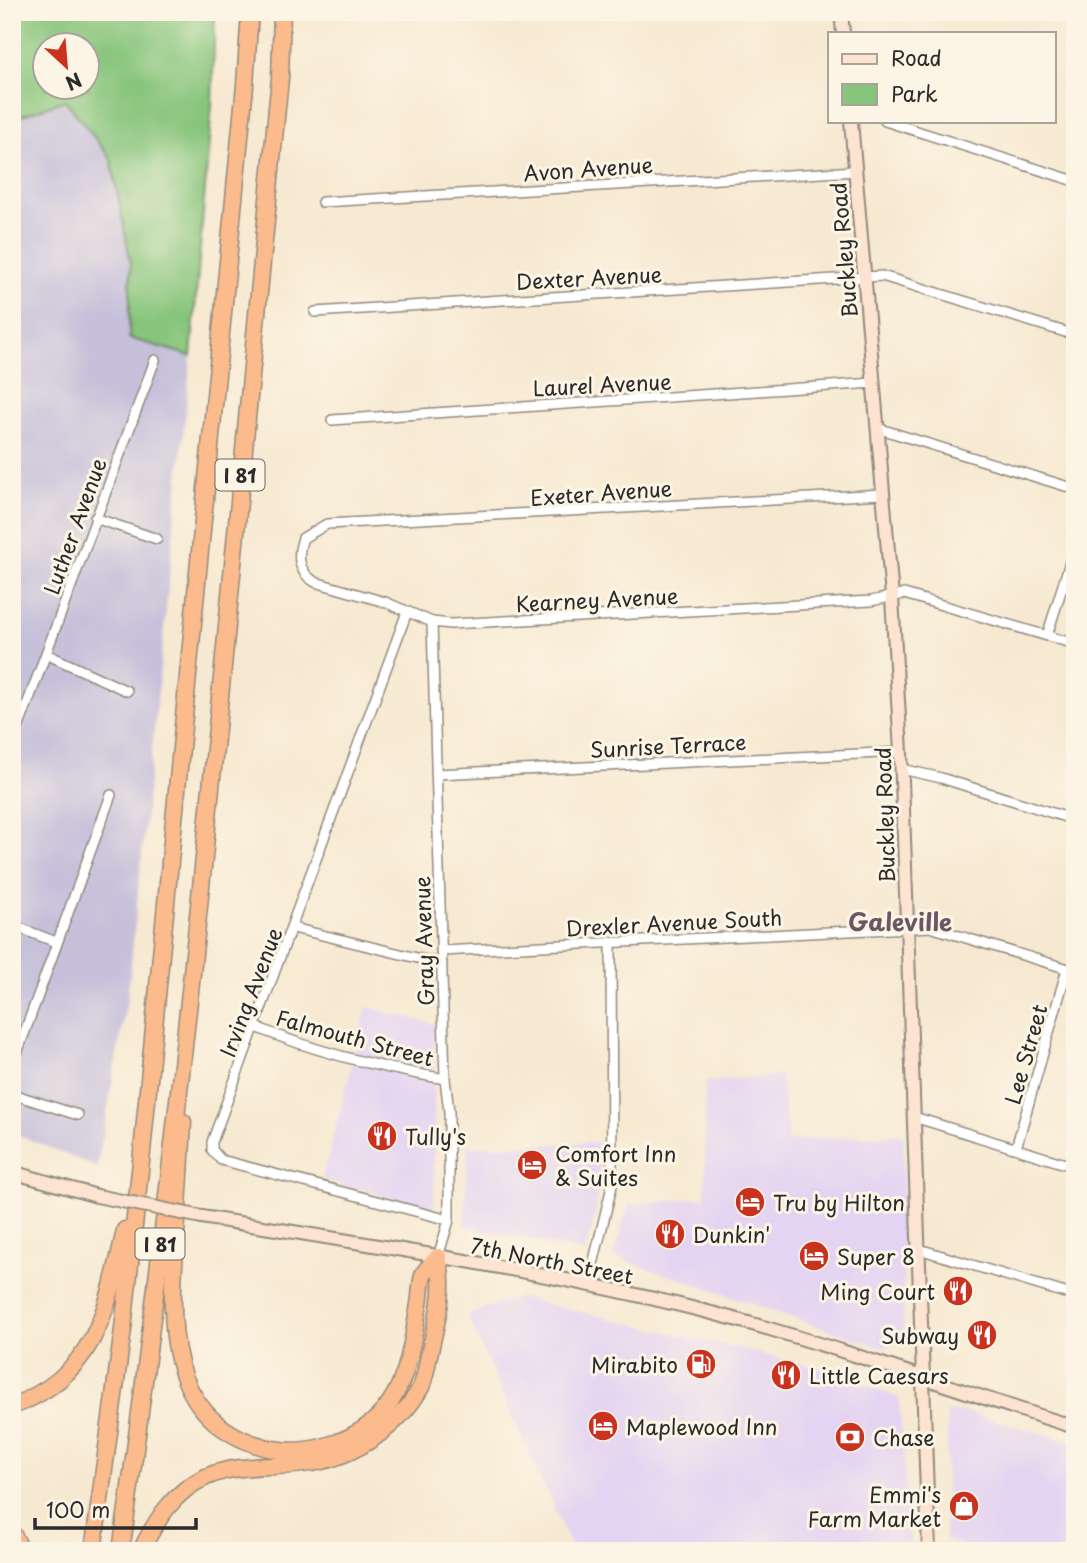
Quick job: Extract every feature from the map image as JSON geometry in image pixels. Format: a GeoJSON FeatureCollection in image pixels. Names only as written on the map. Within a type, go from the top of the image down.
{"type":"FeatureCollection","features":[{"type":"Feature","properties":{"kind":"highway","name":"I 81"},"geometry":{"type":"LineString","coordinates":[[93,1551],[123,1329],[142,1152],[244,99],[250,12]]}},
{"type":"Feature","properties":{"kind":"highway","name":"I 81"},"geometry":{"type":"LineString","coordinates":[[121,1551],[143,1398],[194,937],[278,91],[282,12]]}},
{"type":"Feature","properties":{"kind":"highway"},"geometry":{"type":"LineString","coordinates":[[194,937],[172,1318],[179,1367],[197,1401],[234,1436],[270,1448],[292,1451],[326,1447],[348,1437],[373,1422],[399,1387],[408,1363],[423,1275],[438,1257]]}},
{"type":"Feature","properties":{"kind":"highway"},"geometry":{"type":"LineString","coordinates":[[12,1406],[57,1383],[91,1343],[104,1315],[142,1152]]}},
{"type":"Feature","properties":{"kind":"highway"},"geometry":{"type":"LineString","coordinates":[[141,1551],[155,1521],[172,1501],[207,1476],[249,1466],[322,1461],[352,1451],[394,1422],[408,1406],[424,1377],[444,1280],[438,1257]]}},
{"type":"Feature","properties":{"kind":"highway"},"geometry":{"type":"LineString","coordinates":[[12,1533],[22,1551]]}},
{"type":"Feature","properties":{"kind":"street"},"geometry":{"type":"LineString","coordinates":[[841,12],[843,32]]}},
{"type":"Feature","properties":{"kind":"street","name":"Buckley Road"},"geometry":{"type":"LineString","coordinates":[[851,122],[892,597],[902,769],[929,1551]]}},
{"type":"Feature","properties":{"kind":"street"},"geometry":{"type":"LineString","coordinates":[[888,122],[1075,181]]}},
{"type":"Feature","properties":{"kind":"street","name":"Avon Avenue"},"geometry":{"type":"LineString","coordinates":[[322,202],[856,171]]}},
{"type":"Feature","properties":{"kind":"street","name":"Dexter Avenue"},"geometry":{"type":"LineString","coordinates":[[315,312],[882,276],[1075,335]]}},
{"type":"Feature","properties":{"kind":"street","name":"Luther Avenue"},"geometry":{"type":"LineString","coordinates":[[12,745],[155,360]]}},
{"type":"Feature","properties":{"kind":"street","name":"Laurel Avenue"},"geometry":{"type":"LineString","coordinates":[[332,420],[874,383]]}},
{"type":"Feature","properties":{"kind":"street"},"geometry":{"type":"LineString","coordinates":[[877,428],[1075,489]]}},
{"type":"Feature","properties":{"kind":"street","name":"Exeter Avenue"},"geometry":{"type":"LineString","coordinates":[[312,580],[299,564],[298,551],[303,538],[320,526],[883,494]]}},
{"type":"Feature","properties":{"kind":"street"},"geometry":{"type":"LineString","coordinates":[[95,518],[157,539]]}},
{"type":"Feature","properties":{"kind":"street"},"geometry":{"type":"LineString","coordinates":[[1047,636],[1075,547]]}},
{"type":"Feature","properties":{"kind":"street","name":"Kearney Avenue"},"geometry":{"type":"LineString","coordinates":[[312,580],[385,602],[432,622],[733,609],[917,596],[1075,645]]}},
{"type":"Feature","properties":{"kind":"street","name":"Irving Avenue"},"geometry":{"type":"LineString","coordinates":[[407,612],[293,928],[212,1142],[216,1157],[449,1220]]}},
{"type":"Feature","properties":{"kind":"street","name":"Gray Avenue"},"geometry":{"type":"LineString","coordinates":[[432,622],[445,1079],[449,1111],[449,1220],[438,1257]]}},
{"type":"Feature","properties":{"kind":"street"},"geometry":{"type":"LineString","coordinates":[[46,654],[127,691]]}},
{"type":"Feature","properties":{"kind":"street","name":"Sunrise Terrace"},"geometry":{"type":"LineString","coordinates":[[436,774],[901,752]]}},
{"type":"Feature","properties":{"kind":"street"},"geometry":{"type":"LineString","coordinates":[[902,769],[941,778],[1075,820]]}},
{"type":"Feature","properties":{"kind":"street"},"geometry":{"type":"LineString","coordinates":[[12,1067],[111,794]]}},
{"type":"Feature","properties":{"kind":"street"},"geometry":{"type":"LineString","coordinates":[[12,925],[56,942]]}},
{"type":"Feature","properties":{"kind":"street","name":"Drexler Avenue South"},"geometry":{"type":"LineString","coordinates":[[442,951],[930,927],[1071,970]]}},
{"type":"Feature","properties":{"kind":"street"},"geometry":{"type":"LineString","coordinates":[[293,928],[442,964]]}},
{"type":"Feature","properties":{"kind":"street"},"geometry":{"type":"LineString","coordinates":[[589,1285],[610,1196],[614,1154],[611,942]]}},
{"type":"Feature","properties":{"kind":"street","name":"Lee Street"},"geometry":{"type":"LineString","coordinates":[[1016,1149],[1071,970]]}},
{"type":"Feature","properties":{"kind":"street","name":"Falmouth Street"},"geometry":{"type":"LineString","coordinates":[[256,1027],[294,1042],[407,1072],[445,1079]]}},
{"type":"Feature","properties":{"kind":"street"},"geometry":{"type":"LineString","coordinates":[[12,1094],[78,1115]]}},
{"type":"Feature","properties":{"kind":"street"},"geometry":{"type":"LineString","coordinates":[[914,1117],[1075,1167]]}},
{"type":"Feature","properties":{"kind":"street","name":"7th North Street"},"geometry":{"type":"LineString","coordinates":[[12,1172],[97,1196],[589,1285],[730,1318],[1075,1427]]}},
{"type":"Feature","properties":{"kind":"street"},"geometry":{"type":"LineString","coordinates":[[919,1249],[1075,1296]]}},
{"type":"Feature","properties":{"kind":"shaded area"},"geometry":{"type":"Polygon","coordinates":[[[59,102],[67,102],[111,159],[131,264],[129,338],[191,356],[128,994],[97,1168],[12,1132],[12,119],[59,102]]]}},
{"type":"Feature","properties":{"kind":"shaded area"},"geometry":{"type":"Polygon","coordinates":[[[367,1007],[434,1024],[434,1209],[322,1180],[367,1007]]]}},
{"type":"Feature","properties":{"kind":"shaded area"},"geometry":{"type":"Polygon","coordinates":[[[781,1075],[788,1141],[904,1134],[903,1342],[882,1348],[612,1256],[629,1205],[705,1197],[705,1082],[781,1075]]]}},
{"type":"Feature","properties":{"kind":"shaded area"},"geometry":{"type":"Polygon","coordinates":[[[603,1142],[595,1218],[585,1252],[464,1226],[468,1147],[603,1142]]]}},
{"type":"Feature","properties":{"kind":"shaded area"},"geometry":{"type":"Polygon","coordinates":[[[518,1297],[816,1367],[899,1398],[911,1551],[573,1551],[467,1315],[518,1297]]]}},
{"type":"Feature","properties":{"kind":"shaded area"},"geometry":{"type":"Polygon","coordinates":[[[963,1411],[1075,1443],[1075,1551],[979,1551],[945,1540],[947,1412],[963,1411]]]}},
{"type":"Feature","properties":{"kind":"green space"},"geometry":{"type":"Polygon","coordinates":[[[12,12],[215,12],[212,105],[191,356],[129,338],[131,264],[111,159],[67,102],[102,102],[102,32],[32,32],[32,102],[59,102],[12,119],[12,12]]]}},
{"type":"Feature","properties":{"kind":"place","name":"Tully's"},"geometry":{"type":"Point","coordinates":[382,1136]}},
{"type":"Feature","properties":{"kind":"place","name":"Comfort Inn & Suites"},"geometry":{"type":"Point","coordinates":[532,1165]}},
{"type":"Feature","properties":{"kind":"place","name":"Tru by Hilton"},"geometry":{"type":"Point","coordinates":[750,1202]}},
{"type":"Feature","properties":{"kind":"place","name":"Dunkin'"},"geometry":{"type":"Point","coordinates":[670,1234]}},
{"type":"Feature","properties":{"kind":"place","name":"Super 8"},"geometry":{"type":"Point","coordinates":[814,1256]}},
{"type":"Feature","properties":{"kind":"place","name":"Ming Court"},"geometry":{"type":"Point","coordinates":[958,1291]}},
{"type":"Feature","properties":{"kind":"place","name":"Subway"},"geometry":{"type":"Point","coordinates":[982,1335]}},
{"type":"Feature","properties":{"kind":"place","name":"Mirabito"},"geometry":{"type":"Point","coordinates":[701,1364]}},
{"type":"Feature","properties":{"kind":"place","name":"Little Caesars"},"geometry":{"type":"Point","coordinates":[786,1375]}},
{"type":"Feature","properties":{"kind":"place","name":"Maplewood Inn"},"geometry":{"type":"Point","coordinates":[603,1426]}},
{"type":"Feature","properties":{"kind":"place","name":"Chase"},"geometry":{"type":"Point","coordinates":[850,1437]}},
{"type":"Feature","properties":{"kind":"place","name":"Emmi's Farm Market"},"geometry":{"type":"Point","coordinates":[964,1506]}},
{"type":"Feature","properties":{"kind":"district","name":"Galeville"},"geometry":{"type":"Point","coordinates":[900,921]}}]}
